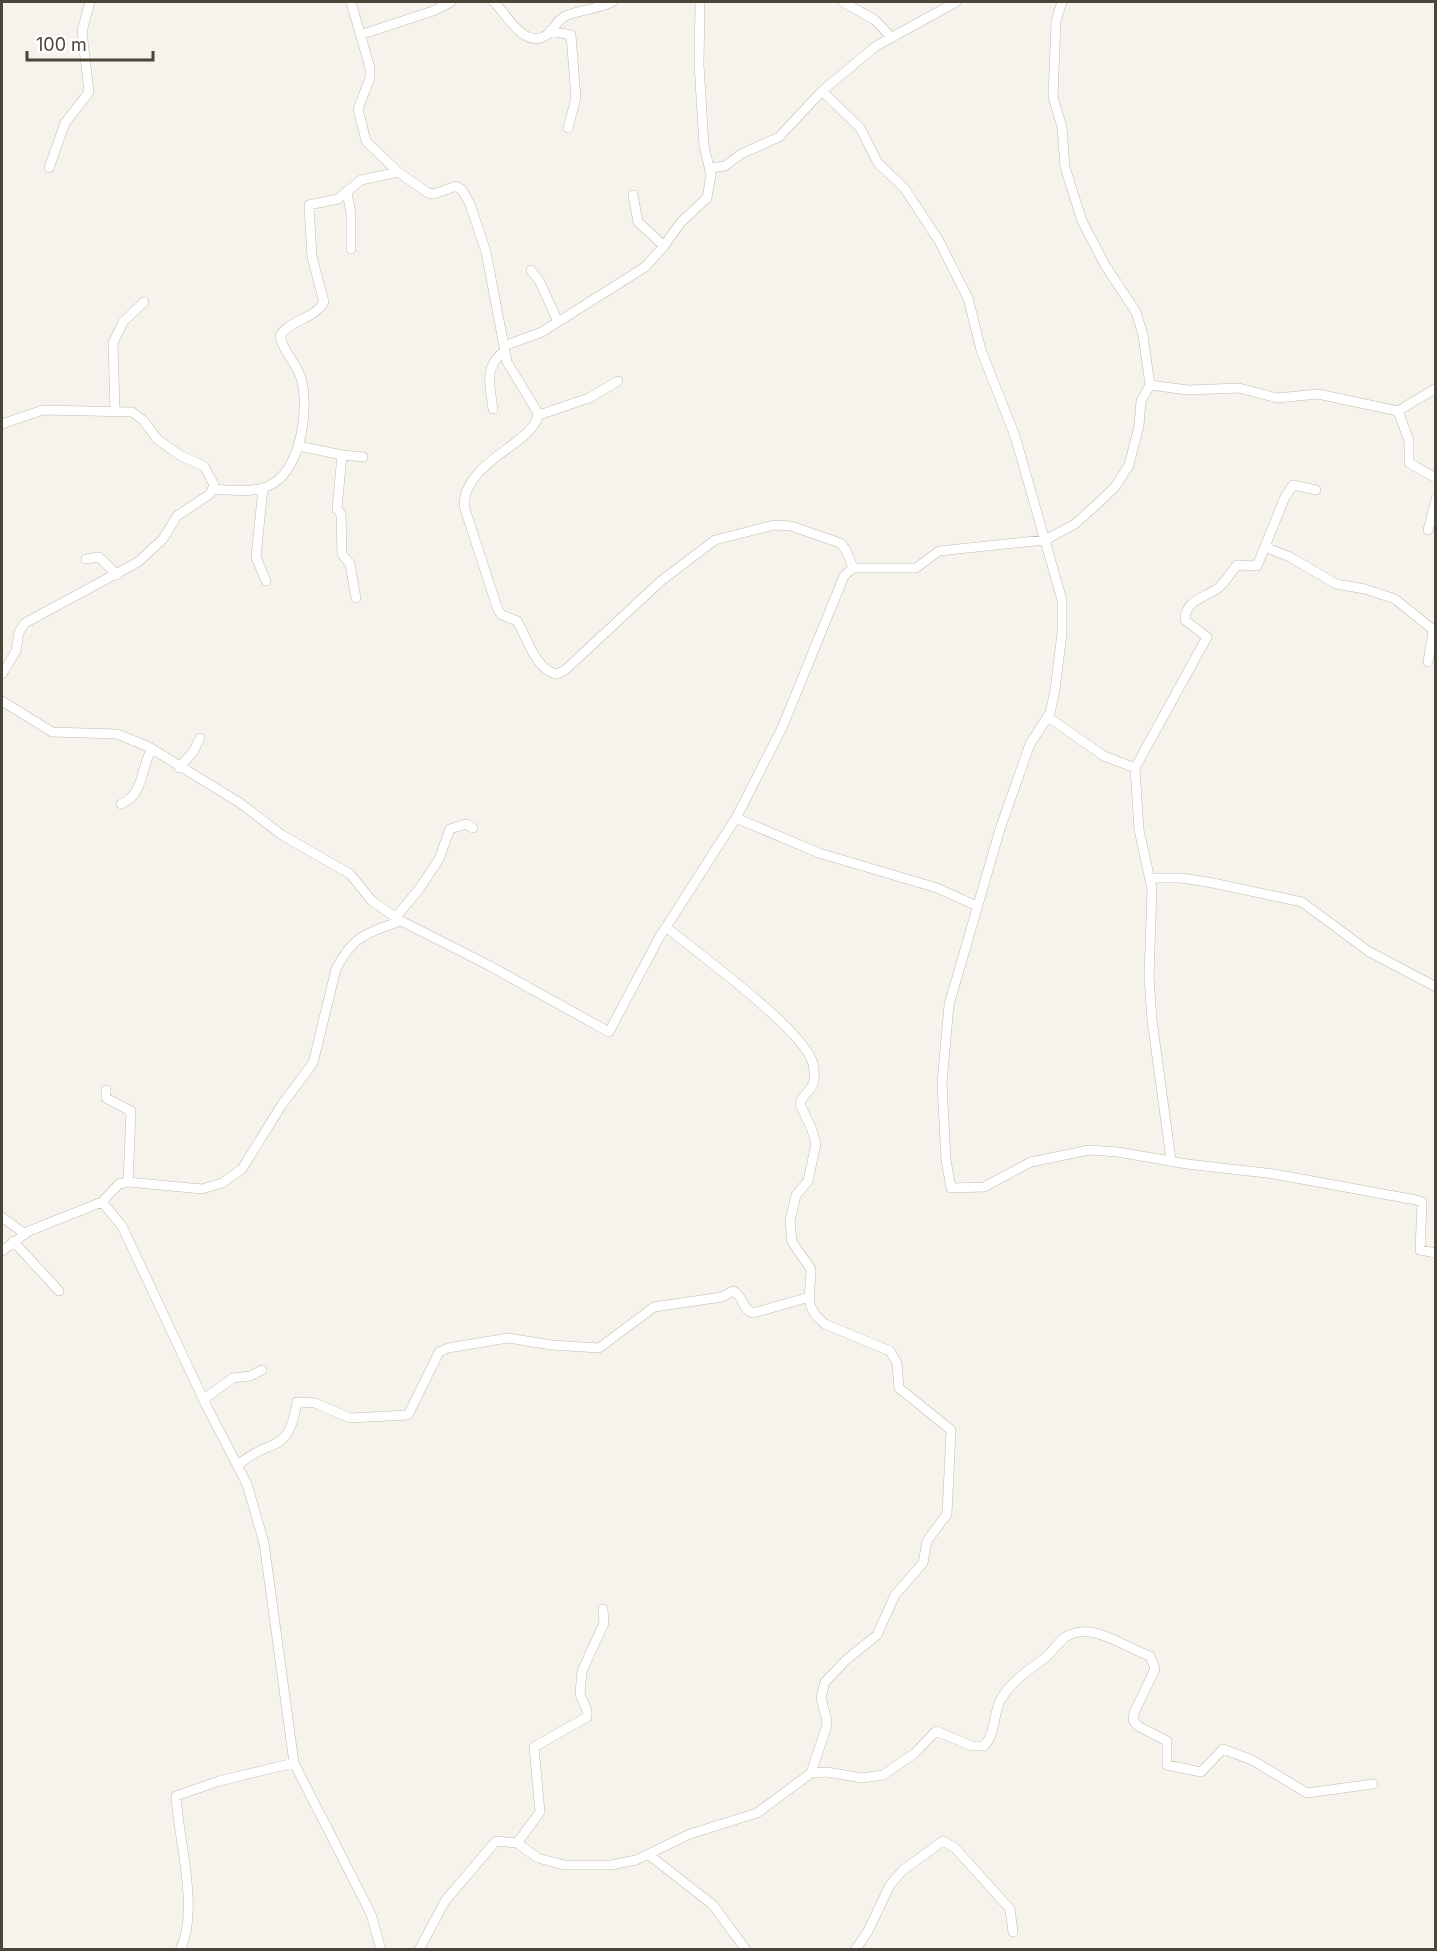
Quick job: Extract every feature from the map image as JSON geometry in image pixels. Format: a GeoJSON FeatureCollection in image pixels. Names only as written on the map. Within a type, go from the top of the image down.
{"type":"FeatureCollection","features":[{"type":"Feature","properties":{"kind":"street"},"geometry":{"type":"LineString","coordinates":[[49,168],[65,123],[89,92],[82,31],[90,2]]}},
{"type":"Feature","properties":{"kind":"street"},"geometry":{"type":"LineString","coordinates":[[351,2],[363,34],[371,73],[358,109],[361,130],[366,141],[398,172],[431,194],[456,186],[462,190],[470,204],[486,252],[507,362],[535,404],[539,415]]}},
{"type":"Feature","properties":{"kind":"street"},"geometry":{"type":"LineString","coordinates":[[363,34],[433,11],[451,2]]}},
{"type":"Feature","properties":{"kind":"street"},"geometry":{"type":"LineString","coordinates":[[494,2],[516,31],[536,38],[550,31],[565,16],[592,10],[612,2]]}},
{"type":"Feature","properties":{"kind":"street"},"geometry":{"type":"LineString","coordinates":[[493,409],[488,373],[497,356],[505,349],[534,337],[645,267],[681,222],[707,198],[710,168],[704,146],[699,64],[700,2]]}},
{"type":"Feature","properties":{"kind":"street"},"geometry":{"type":"LineString","coordinates":[[843,2],[875,20],[891,37]]}},
{"type":"Feature","properties":{"kind":"street"},"geometry":{"type":"LineString","coordinates":[[710,168],[725,166],[741,154],[781,135],[822,91],[876,46],[956,2]]}},
{"type":"Feature","properties":{"kind":"street"},"geometry":{"type":"LineString","coordinates":[[2,701],[52,732],[117,734],[152,749],[179,768],[240,803],[282,835],[350,874],[366,896],[398,920],[510,977],[609,1032],[666,927],[736,818],[782,729],[839,583],[853,568],[916,568],[939,551],[1045,540],[1075,524],[1123,478],[1138,434],[1141,401],[1150,386],[1143,335],[1136,312],[1105,265],[1082,221],[1065,167],[1062,127],[1053,97],[1056,21],[1062,2]]}},
{"type":"Feature","properties":{"kind":"street"},"geometry":{"type":"LineString","coordinates":[[550,31],[571,35],[576,98],[568,128]]}},
{"type":"Feature","properties":{"kind":"street"},"geometry":{"type":"LineString","coordinates":[[822,91],[860,128],[878,163],[904,189],[947,255],[974,313],[981,350],[1015,436],[1059,589],[1062,618],[1055,690],[1048,717],[1024,759],[977,906],[946,1023],[942,1083],[944,1132],[951,1188],[984,1187],[1031,1162],[1089,1150],[1171,1160],[1328,1182],[1422,1202],[1420,1250],[1436,1253]]}},
{"type":"Feature","properties":{"kind":"street"},"geometry":{"type":"LineString","coordinates":[[2,674],[16,651],[19,632],[25,623],[117,575],[152,550],[163,539],[177,516],[213,489],[263,488],[280,479],[296,456],[299,446],[303,383],[280,336],[285,329],[320,308],[324,302],[312,257],[309,205],[338,199],[361,180],[398,172]]}},
{"type":"Feature","properties":{"kind":"street"},"geometry":{"type":"LineString","coordinates":[[347,191],[351,249]]}},
{"type":"Feature","properties":{"kind":"street"},"geometry":{"type":"LineString","coordinates":[[633,195],[638,222],[664,246]]}},
{"type":"Feature","properties":{"kind":"street"},"geometry":{"type":"LineString","coordinates":[[531,270],[540,282],[558,322]]}},
{"type":"Feature","properties":{"kind":"street"},"geometry":{"type":"LineString","coordinates":[[115,411],[113,343],[123,322],[144,302]]}},
{"type":"Feature","properties":{"kind":"street"},"geometry":{"type":"LineString","coordinates":[[618,381],[589,398],[539,415],[512,445],[490,461],[473,479],[466,491],[464,506],[498,610],[502,615],[517,621],[532,650],[550,673],[556,674],[564,671],[661,581],[715,540],[751,529],[791,526],[840,543],[846,550],[853,568]]}},
{"type":"Feature","properties":{"kind":"street"},"geometry":{"type":"LineString","coordinates":[[1150,386],[1188,390],[1239,388],[1277,398],[1318,394],[1398,411],[1436,388]]}},
{"type":"Feature","properties":{"kind":"street"},"geometry":{"type":"LineString","coordinates":[[2,424],[43,410],[132,412],[141,417],[157,439],[181,456],[199,462],[212,478],[213,489]]}},
{"type":"Feature","properties":{"kind":"street"},"geometry":{"type":"LineString","coordinates":[[1398,411],[1408,441],[1409,463],[1436,478]]}},
{"type":"Feature","properties":{"kind":"street"},"geometry":{"type":"LineString","coordinates":[[299,446],[363,457]]}},
{"type":"Feature","properties":{"kind":"street"},"geometry":{"type":"LineString","coordinates":[[342,455],[338,508],[341,514],[343,557],[350,564],[356,598]]}},
{"type":"Feature","properties":{"kind":"street"},"geometry":{"type":"LineString","coordinates":[[1171,1160],[1152,1020],[1150,878],[1140,830],[1135,768],[1207,637],[1185,620],[1190,606],[1197,598],[1220,586],[1237,565],[1257,566],[1285,497],[1293,485],[1316,490]]}},
{"type":"Feature","properties":{"kind":"street"},"geometry":{"type":"LineString","coordinates":[[263,488],[256,557],[266,581]]}},
{"type":"Feature","properties":{"kind":"street"},"geometry":{"type":"LineString","coordinates":[[1428,530],[1436,499]]}},
{"type":"Feature","properties":{"kind":"street"},"geometry":{"type":"LineString","coordinates":[[1265,547],[1290,556],[1336,584],[1365,589],[1395,599],[1431,628],[1433,632],[1428,662]]}},
{"type":"Feature","properties":{"kind":"street"},"geometry":{"type":"LineString","coordinates":[[86,559],[99,557],[117,575]]}},
{"type":"Feature","properties":{"kind":"street"},"geometry":{"type":"LineString","coordinates":[[1048,717],[1104,756],[1135,768]]}},
{"type":"Feature","properties":{"kind":"street"},"geometry":{"type":"LineString","coordinates":[[179,768],[193,752],[200,738]]}},
{"type":"Feature","properties":{"kind":"street"},"geometry":{"type":"LineString","coordinates":[[121,804],[133,796],[142,782],[144,762],[152,749]]}},
{"type":"Feature","properties":{"kind":"street"},"geometry":{"type":"LineString","coordinates":[[736,818],[819,854],[937,888],[977,906]]}},
{"type":"Feature","properties":{"kind":"street"},"geometry":{"type":"LineString","coordinates":[[2,1251],[25,1234],[102,1202],[119,1184],[128,1182],[202,1189],[222,1184],[242,1169],[281,1106],[313,1062],[336,969],[346,951],[361,935],[398,920],[439,859],[450,829],[466,824],[473,828]]}},
{"type":"Feature","properties":{"kind":"street"},"geometry":{"type":"LineString","coordinates":[[1150,878],[1208,882],[1302,902],[1368,951],[1436,987]]}},
{"type":"Feature","properties":{"kind":"street"},"geometry":{"type":"LineString","coordinates":[[666,927],[785,1026],[809,1053],[813,1064],[813,1087],[800,1104],[812,1130],[815,1148],[808,1181],[795,1195],[790,1221],[792,1242],[811,1269],[806,1298],[818,1318],[825,1324],[890,1351],[897,1363],[899,1388],[934,1419],[949,1427],[952,1435],[947,1514],[927,1541],[923,1563],[895,1596],[878,1635],[846,1660],[825,1682],[821,1698],[827,1721],[826,1728],[811,1773]]}},
{"type":"Feature","properties":{"kind":"street"},"geometry":{"type":"LineString","coordinates":[[106,1090],[106,1098],[131,1111],[128,1182]]}},
{"type":"Feature","properties":{"kind":"street"},"geometry":{"type":"LineString","coordinates":[[102,1202],[122,1226],[247,1484],[262,1530],[294,1763],[370,1914],[381,1950]]}},
{"type":"Feature","properties":{"kind":"street"},"geometry":{"type":"LineString","coordinates":[[2,1217],[25,1234]]}},
{"type":"Feature","properties":{"kind":"street"},"geometry":{"type":"LineString","coordinates":[[13,1241],[59,1291]]}},
{"type":"Feature","properties":{"kind":"street"},"geometry":{"type":"LineString","coordinates":[[238,1465],[252,1452],[276,1446],[282,1442],[294,1420],[297,1402],[315,1403],[350,1418],[408,1415],[439,1352],[448,1348],[508,1338],[551,1345],[599,1348],[656,1306],[722,1297],[733,1291],[737,1292],[747,1310],[753,1313],[806,1298]]}},
{"type":"Feature","properties":{"kind":"street"},"geometry":{"type":"LineString","coordinates":[[204,1399],[232,1378],[250,1376],[262,1370]]}},
{"type":"Feature","properties":{"kind":"street"},"geometry":{"type":"LineString","coordinates":[[517,1843],[540,1812],[534,1747],[586,1717],[587,1711],[580,1694],[582,1671],[604,1623],[603,1609]]}},
{"type":"Feature","properties":{"kind":"street"},"geometry":{"type":"LineString","coordinates":[[419,1950],[445,1901],[496,1841],[517,1843],[538,1858],[564,1864],[611,1865],[649,1855],[698,1831],[757,1813],[811,1773],[818,1771],[862,1778],[883,1775],[915,1753],[938,1731],[972,1746],[984,1746],[990,1736],[1000,1701],[1012,1684],[1065,1638],[1089,1632],[1105,1635],[1150,1656],[1154,1662],[1154,1672],[1134,1713],[1133,1720],[1138,1726],[1167,1741],[1167,1765],[1201,1772],[1223,1749],[1259,1764],[1307,1793],[1372,1784]]}},
{"type":"Feature","properties":{"kind":"street"},"geometry":{"type":"LineString","coordinates":[[180,1950],[185,1936],[187,1914],[176,1796],[219,1781],[294,1763]]}},
{"type":"Feature","properties":{"kind":"street"},"geometry":{"type":"LineString","coordinates":[[855,1950],[868,1931],[890,1885],[903,1870],[943,1841],[955,1848],[1011,1909],[1013,1932]]}},
{"type":"Feature","properties":{"kind":"street"},"geometry":{"type":"LineString","coordinates":[[649,1855],[713,1905],[746,1950]]}}]}
